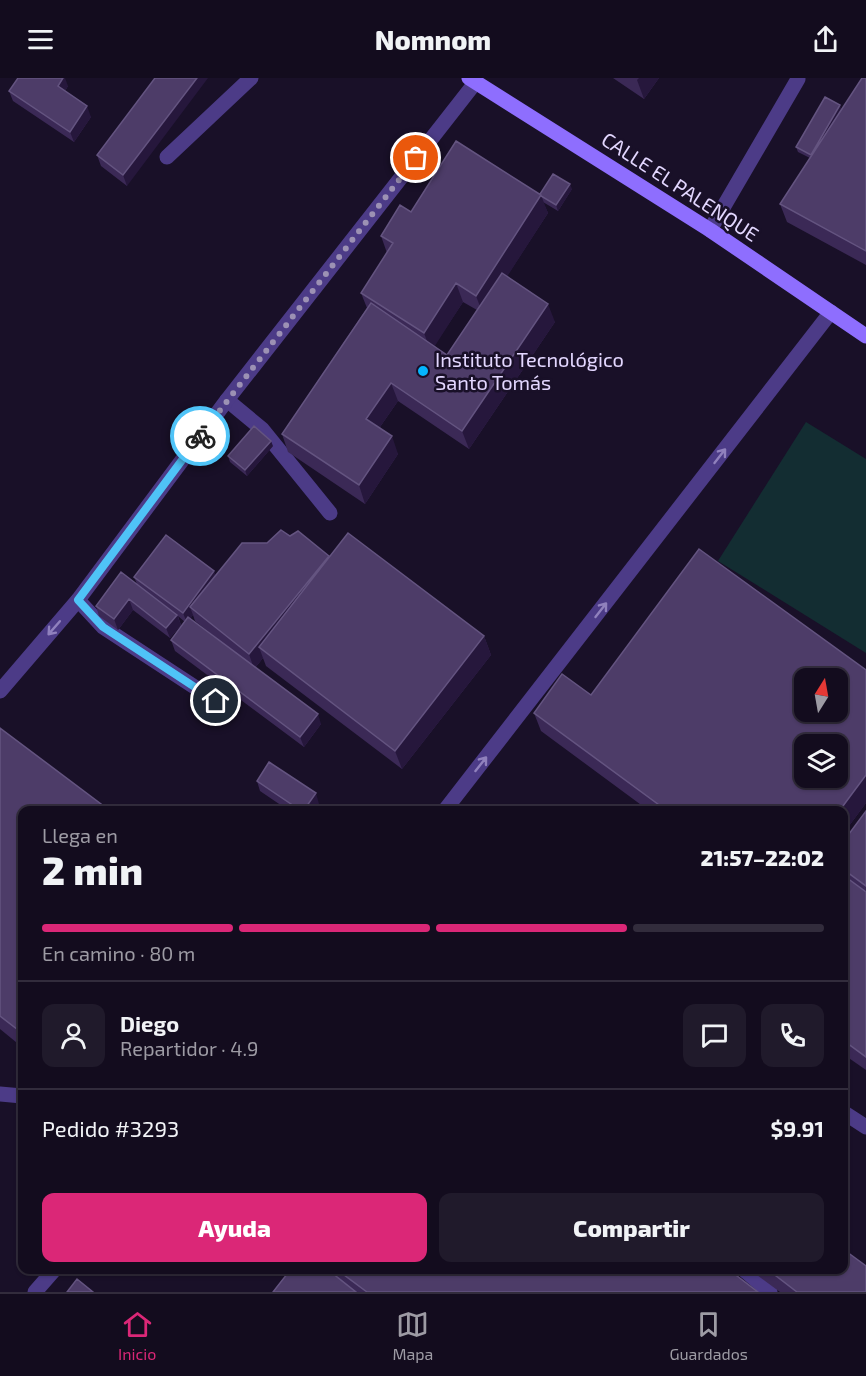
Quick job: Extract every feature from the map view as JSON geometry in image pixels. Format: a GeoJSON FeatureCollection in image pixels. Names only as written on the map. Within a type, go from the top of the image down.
{"type":"FeatureCollection","features":[{"type":"Feature","properties":{"kind":"street"},"geometry":{"type":"LineString","coordinates":[[167,157],[251,78]]}},
{"type":"Feature","properties":{"kind":"street"},"geometry":{"type":"LineString","coordinates":[[710,230],[798,79]]}},
{"type":"Feature","properties":{"kind":"street"},"geometry":{"type":"LineString","coordinates":[[0,691],[78,600],[227,400],[472,80]]}},
{"type":"Feature","properties":{"kind":"street","name":"CALLE EL PALENQUE"},"geometry":{"type":"LineString","coordinates":[[472,80],[710,230],[866,336]]}},
{"type":"Feature","properties":{"kind":"street"},"geometry":{"type":"LineString","coordinates":[[448,806],[831,312]]}},
{"type":"Feature","properties":{"kind":"street"},"geometry":{"type":"LineString","coordinates":[[227,400],[262,429],[330,513]]}},
{"type":"Feature","properties":{"kind":"street"},"geometry":{"type":"LineString","coordinates":[[78,600],[103,627],[216,701]]}},
{"type":"Feature","properties":{"kind":"street"},"geometry":{"type":"LineString","coordinates":[[0,1094],[18,1096]]}},
{"type":"Feature","properties":{"kind":"street"},"geometry":{"type":"LineString","coordinates":[[848,1115],[866,1127]]}},
{"type":"Feature","properties":{"kind":"street"},"geometry":{"type":"LineString","coordinates":[[35,1292],[51,1274]]}},
{"type":"Feature","properties":{"kind":"street"},"geometry":{"type":"LineString","coordinates":[[749,1274],[770,1292]]}},
{"type":"Feature","properties":{"kind":"green space"},"geometry":{"type":"Polygon","coordinates":[[[806,422],[866,459],[866,653],[718,561],[806,422]]]}},
{"type":"Feature","properties":{"kind":"building"},"geometry":{"type":"Polygon","coordinates":[[[18,78],[63,78],[58,86],[87,106],[70,132],[9,91],[18,78]]]}},
{"type":"Feature","properties":{"kind":"building"},"geometry":{"type":"Polygon","coordinates":[[[155,78],[197,78],[123,175],[97,155],[155,78]]]}},
{"type":"Feature","properties":{"kind":"building"},"geometry":{"type":"Polygon","coordinates":[[[862,78],[866,78],[866,251],[780,204],[862,78]]]}},
{"type":"Feature","properties":{"kind":"building"},"geometry":{"type":"Polygon","coordinates":[[[825,97],[840,105],[811,155],[796,147],[825,97]]]}},
{"type":"Feature","properties":{"kind":"building"},"geometry":{"type":"Polygon","coordinates":[[[456,141],[541,195],[476,296],[456,283],[424,333],[361,293],[393,243],[381,236],[400,205],[411,212],[456,141]]]}},
{"type":"Feature","properties":{"kind":"building"},"geometry":{"type":"Polygon","coordinates":[[[553,174],[570,184],[556,205],[540,194],[553,174]]]}},
{"type":"Feature","properties":{"kind":"building"},"geometry":{"type":"Polygon","coordinates":[[[502,273],[548,304],[462,431],[391,383],[366,419],[392,436],[359,485],[282,434],[371,303],[447,355],[502,273]]]}},
{"type":"Feature","properties":{"kind":"building"},"geometry":{"type":"Polygon","coordinates":[[[254,426],[271,441],[245,470],[228,456],[254,426]]]}},
{"type":"Feature","properties":{"kind":"building"},"geometry":{"type":"Polygon","coordinates":[[[281,530],[290,536],[298,531],[329,556],[249,654],[190,607],[242,543],[267,543],[281,530]]]}},
{"type":"Feature","properties":{"kind":"building"},"geometry":{"type":"Polygon","coordinates":[[[348,533],[484,636],[395,751],[259,647],[348,533]]]}},
{"type":"Feature","properties":{"kind":"building"},"geometry":{"type":"Polygon","coordinates":[[[166,535],[214,571],[183,613],[134,577],[166,535]]]}},
{"type":"Feature","properties":{"kind":"building"},"geometry":{"type":"Polygon","coordinates":[[[699,549],[866,670],[866,775],[843,806],[661,806],[534,713],[562,674],[591,695],[699,549]]]}},
{"type":"Feature","properties":{"kind":"building"},"geometry":{"type":"Polygon","coordinates":[[[121,572],[177,615],[166,628],[129,599],[114,619],[96,606],[121,572]]]}},
{"type":"Feature","properties":{"kind":"building"},"geometry":{"type":"Polygon","coordinates":[[[188,617],[318,714],[300,737],[171,640],[188,617]]]}},
{"type":"Feature","properties":{"kind":"building"},"geometry":{"type":"Polygon","coordinates":[[[0,728],[104,806],[18,806],[18,1030],[0,1016],[0,728]]]}},
{"type":"Feature","properties":{"kind":"building"},"geometry":{"type":"Polygon","coordinates":[[[269,762],[316,793],[307,806],[294,806],[257,781],[269,762]]]}},
{"type":"Feature","properties":{"kind":"building"},"geometry":{"type":"Polygon","coordinates":[[[866,811],[866,886],[848,873],[848,835],[866,811]]]}},
{"type":"Feature","properties":{"kind":"building"},"geometry":{"type":"Polygon","coordinates":[[[848,879],[866,892],[866,1057],[848,1044],[848,879]]]}},
{"type":"Feature","properties":{"kind":"building"},"geometry":{"type":"Polygon","coordinates":[[[848,1253],[866,1266],[866,1292],[797,1292],[774,1274],[848,1274],[848,1253]]]}},
{"type":"Feature","properties":{"kind":"building"},"geometry":{"type":"Polygon","coordinates":[[[287,1274],[333,1274],[356,1292],[273,1292],[287,1274]]]}},
{"type":"Feature","properties":{"kind":"building"},"geometry":{"type":"Polygon","coordinates":[[[343,1274],[735,1274],[758,1292],[367,1292],[343,1274]]]}},
{"type":"Feature","properties":{"kind":"building"},"geometry":{"type":"Polygon","coordinates":[[[77,1279],[93,1292],[67,1292],[77,1279]]]}},
{"type":"Feature","properties":{"kind":"way so far"},"geometry":{"type":"LineString","coordinates":[[200,436],[416,158]]}},
{"type":"Feature","properties":{"kind":"place","name":"Instituto Tecnológico Santo Tomás"},"geometry":{"type":"Point","coordinates":[423,371]}},
{"type":"Feature","properties":{"kind":"route"},"geometry":{"type":"LineString","coordinates":[[200,436],[78,600],[103,627],[216,701]]}}]}
